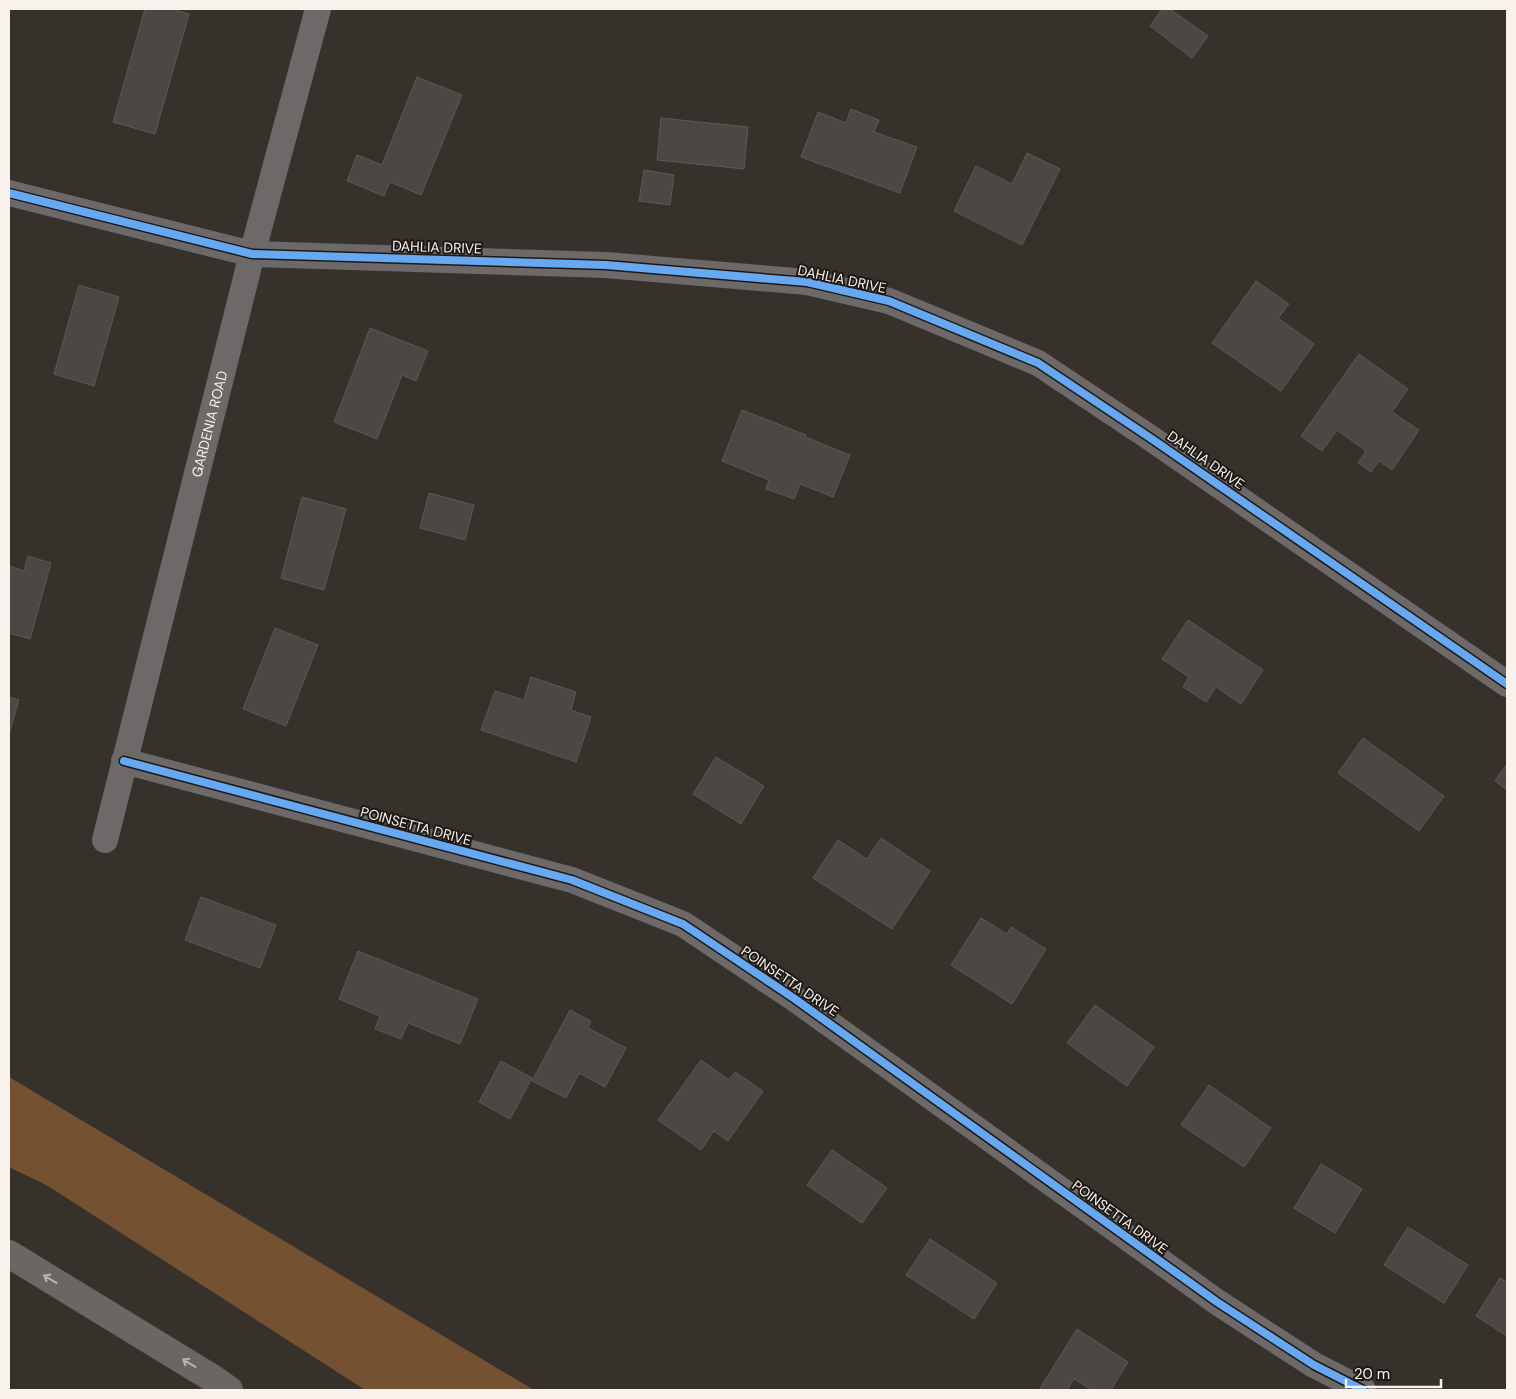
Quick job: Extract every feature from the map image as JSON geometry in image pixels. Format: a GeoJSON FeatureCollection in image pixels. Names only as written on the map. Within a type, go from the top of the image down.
{"type":"FeatureCollection","features":[{"type":"Feature","properties":{"kind":"highway"},"geometry":{"type":"LineString","coordinates":[[9,1254],[229,1390]]}},
{"type":"Feature","properties":{"kind":"street","name":"GARDENIA ROAD"},"geometry":{"type":"LineString","coordinates":[[105,840],[252,254],[318,9]]}},
{"type":"Feature","properties":{"kind":"street","name":"DAHLIA DRIVE"},"geometry":{"type":"LineString","coordinates":[[9,193],[252,254],[606,265],[806,282],[889,301],[1038,363],[1149,436],[1507,684]]}},
{"type":"Feature","properties":{"kind":"street","name":"POINSETTA DRIVE"},"geometry":{"type":"LineString","coordinates":[[124,761],[572,880],[683,924],[796,998],[1217,1302],[1314,1365],[1363,1390]]}},
{"type":"Feature","properties":{"kind":"shaded area"},"geometry":{"type":"Polygon","coordinates":[[[9,1077],[534,1390],[365,1390],[48,1186],[9,1167],[9,1077]]]}},
{"type":"Feature","properties":{"kind":"building"},"geometry":{"type":"Polygon","coordinates":[[[145,9],[172,9],[189,14],[155,134],[113,122],[145,9]]]}},
{"type":"Feature","properties":{"kind":"building"},"geometry":{"type":"Polygon","coordinates":[[[1162,9],[1170,9],[1208,36],[1192,58],[1150,26],[1162,9]]]}},
{"type":"Feature","properties":{"kind":"building"},"geometry":{"type":"Polygon","coordinates":[[[417,77],[462,95],[421,195],[390,182],[384,196],[347,181],[357,155],[382,165],[417,77]]]}},
{"type":"Feature","properties":{"kind":"building"},"geometry":{"type":"Polygon","coordinates":[[[851,109],[879,120],[874,132],[917,147],[900,193],[801,157],[818,112],[846,123],[851,109]]]}},
{"type":"Feature","properties":{"kind":"building"},"geometry":{"type":"Polygon","coordinates":[[[661,118],[748,127],[744,169],[657,160],[661,118]]]}},
{"type":"Feature","properties":{"kind":"building"},"geometry":{"type":"Polygon","coordinates":[[[1027,153],[1060,169],[1022,245],[954,211],[976,166],[1012,184],[1027,153]]]}},
{"type":"Feature","properties":{"kind":"building"},"geometry":{"type":"Polygon","coordinates":[[[644,170],[674,175],[670,205],[639,201],[644,170]]]}},
{"type":"Feature","properties":{"kind":"building"},"geometry":{"type":"Polygon","coordinates":[[[1256,281],[1289,304],[1278,318],[1314,344],[1281,391],[1212,343],[1256,281]]]}},
{"type":"Feature","properties":{"kind":"building"},"geometry":{"type":"Polygon","coordinates":[[[79,285],[119,297],[94,386],[54,374],[79,285]]]}},
{"type":"Feature","properties":{"kind":"building"},"geometry":{"type":"Polygon","coordinates":[[[370,328],[428,351],[416,381],[402,375],[377,439],[334,422],[370,328]]]}},
{"type":"Feature","properties":{"kind":"building"},"geometry":{"type":"Polygon","coordinates":[[[1359,354],[1408,389],[1392,412],[1419,430],[1392,470],[1379,461],[1371,472],[1358,463],[1366,451],[1337,430],[1322,451],[1301,436],[1359,354]]]}},
{"type":"Feature","properties":{"kind":"building"},"geometry":{"type":"Polygon","coordinates":[[[742,410],[806,435],[805,437],[850,455],[833,497],[800,484],[794,499],[766,489],[769,480],[722,461],[742,410]]]}},
{"type":"Feature","properties":{"kind":"building"},"geometry":{"type":"Polygon","coordinates":[[[429,493],[474,505],[465,540],[420,528],[429,493]]]}},
{"type":"Feature","properties":{"kind":"building"},"geometry":{"type":"Polygon","coordinates":[[[302,497],[346,509],[324,590],[281,578],[302,497]]]}},
{"type":"Feature","properties":{"kind":"building"},"geometry":{"type":"Polygon","coordinates":[[[28,556],[51,563],[30,639],[9,633],[9,566],[24,571],[28,556]]]}},
{"type":"Feature","properties":{"kind":"building"},"geometry":{"type":"Polygon","coordinates":[[[1188,620],[1263,670],[1241,704],[1216,687],[1206,702],[1183,687],[1189,677],[1162,659],[1188,620]]]}},
{"type":"Feature","properties":{"kind":"building"},"geometry":{"type":"Polygon","coordinates":[[[275,628],[318,645],[286,726],[243,709],[275,628]]]}},
{"type":"Feature","properties":{"kind":"building"},"geometry":{"type":"Polygon","coordinates":[[[531,677],[576,692],[571,710],[591,717],[576,762],[481,730],[495,691],[524,700],[531,677]]]}},
{"type":"Feature","properties":{"kind":"building"},"geometry":{"type":"Polygon","coordinates":[[[9,697],[19,700],[9,734],[9,697]]]}},
{"type":"Feature","properties":{"kind":"building"},"geometry":{"type":"Polygon","coordinates":[[[1363,738],[1444,796],[1419,831],[1338,773],[1363,738]]]}},
{"type":"Feature","properties":{"kind":"building"},"geometry":{"type":"Polygon","coordinates":[[[716,757],[764,786],[741,824],[693,794],[716,757]]]}},
{"type":"Feature","properties":{"kind":"building"},"geometry":{"type":"Polygon","coordinates":[[[1507,764],[1507,790],[1495,781],[1507,764]]]}},
{"type":"Feature","properties":{"kind":"building"},"geometry":{"type":"Polygon","coordinates":[[[881,838],[930,871],[892,929],[813,878],[838,840],[867,859],[881,838]]]}},
{"type":"Feature","properties":{"kind":"building"},"geometry":{"type":"Polygon","coordinates":[[[201,897],[276,925],[260,968],[185,940],[201,897]]]}},
{"type":"Feature","properties":{"kind":"building"},"geometry":{"type":"Polygon","coordinates":[[[981,918],[1007,934],[1011,927],[1046,949],[1012,1004],[951,965],[981,918]]]}},
{"type":"Feature","properties":{"kind":"building"},"geometry":{"type":"Polygon","coordinates":[[[358,951],[478,999],[460,1044],[408,1023],[401,1039],[375,1029],[380,1016],[339,999],[358,951]]]}},
{"type":"Feature","properties":{"kind":"building"},"geometry":{"type":"Polygon","coordinates":[[[1095,1005],[1154,1047],[1127,1086],[1067,1043],[1095,1005]]]}},
{"type":"Feature","properties":{"kind":"building"},"geometry":{"type":"Polygon","coordinates":[[[570,1010],[591,1021],[588,1028],[626,1048],[605,1087],[579,1073],[566,1098],[532,1081],[570,1010]]]}},
{"type":"Feature","properties":{"kind":"building"},"geometry":{"type":"Polygon","coordinates":[[[701,1060],[729,1080],[735,1072],[763,1091],[728,1141],[714,1131],[701,1150],[658,1120],[701,1060]]]}},
{"type":"Feature","properties":{"kind":"building"},"geometry":{"type":"Polygon","coordinates":[[[501,1061],[532,1078],[510,1119],[479,1102],[501,1061]]]}},
{"type":"Feature","properties":{"kind":"building"},"geometry":{"type":"Polygon","coordinates":[[[1209,1085],[1271,1128],[1244,1167],[1181,1125],[1209,1085]]]}},
{"type":"Feature","properties":{"kind":"building"},"geometry":{"type":"Polygon","coordinates":[[[832,1150],[887,1188],[862,1223],[807,1185],[832,1150]]]}},
{"type":"Feature","properties":{"kind":"building"},"geometry":{"type":"Polygon","coordinates":[[[1321,1164],[1362,1189],[1335,1233],[1294,1208],[1321,1164]]]}},
{"type":"Feature","properties":{"kind":"building"},"geometry":{"type":"Polygon","coordinates":[[[1408,1227],[1468,1265],[1444,1303],[1384,1265],[1408,1227]]]}},
{"type":"Feature","properties":{"kind":"building"},"geometry":{"type":"Polygon","coordinates":[[[930,1239],[997,1283],[974,1319],[906,1275],[930,1239]]]}},
{"type":"Feature","properties":{"kind":"building"},"geometry":{"type":"Polygon","coordinates":[[[1500,1278],[1507,1283],[1507,1336],[1476,1316],[1500,1278]]]}},
{"type":"Feature","properties":{"kind":"building"},"geometry":{"type":"Polygon","coordinates":[[[1077,1329],[1128,1362],[1111,1390],[1092,1390],[1074,1379],[1067,1390],[1039,1390],[1077,1329]]]}},
{"type":"Feature","properties":{"kind":"cycle path"},"geometry":{"type":"LineString","coordinates":[[9,193],[252,254],[606,265],[807,282],[889,301],[1038,363],[1149,437],[1507,684]]}},
{"type":"Feature","properties":{"kind":"cycle path"},"geometry":{"type":"LineString","coordinates":[[124,761],[572,880],[683,924],[795,999],[1217,1302],[1314,1365],[1363,1390]]}}]}
